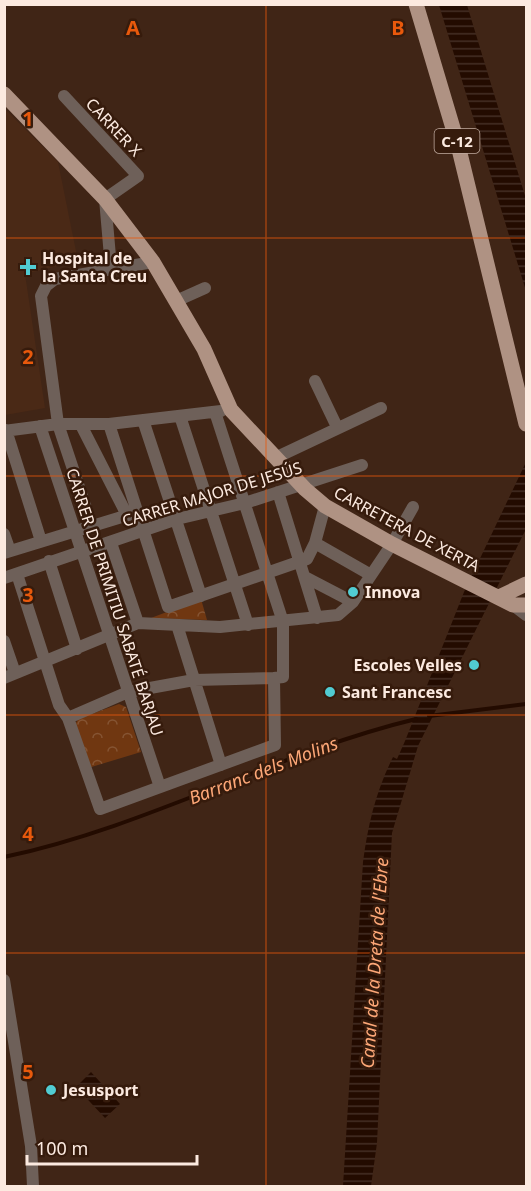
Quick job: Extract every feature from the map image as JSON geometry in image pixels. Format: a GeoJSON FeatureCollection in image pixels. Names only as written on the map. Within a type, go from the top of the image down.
{"type":"FeatureCollection","features":[{"type":"Feature","properties":{"kind":"main road","name":"C-12"},"geometry":{"type":"LineString","coordinates":[[416,4],[461,156],[526,424]]}},
{"type":"Feature","properties":{"kind":"main road"},"geometry":{"type":"LineString","coordinates":[[4,94],[105,199],[153,262]]}},
{"type":"Feature","properties":{"kind":"main road","name":"CARRETERA DE XERTA"},"geometry":{"type":"LineString","coordinates":[[153,262],[204,349],[231,410],[301,485],[325,506],[470,584],[495,596],[521,596]]}},
{"type":"Feature","properties":{"kind":"street","name":"CARRER X"},"geometry":{"type":"LineString","coordinates":[[64,96],[138,176],[105,199]]}},
{"type":"Feature","properties":{"kind":"street"},"geometry":{"type":"LineString","coordinates":[[105,199],[111,268]]}},
{"type":"Feature","properties":{"kind":"street"},"geometry":{"type":"LineString","coordinates":[[92,526],[58,424],[41,296],[50,282],[111,268],[153,262]]}},
{"type":"Feature","properties":{"kind":"street"},"geometry":{"type":"LineString","coordinates":[[176,301],[205,288]]}},
{"type":"Feature","properties":{"kind":"street"},"geometry":{"type":"LineString","coordinates":[[315,381],[337,427]]}},
{"type":"Feature","properties":{"kind":"street"},"geometry":{"type":"LineString","coordinates":[[275,458],[381,408]]}},
{"type":"Feature","properties":{"kind":"street"},"geometry":{"type":"LineString","coordinates":[[41,541],[5,430],[58,424],[109,424],[231,410]]}},
{"type":"Feature","properties":{"kind":"street"},"geometry":{"type":"LineString","coordinates":[[68,718],[128,692],[194,680],[283,677],[283,622],[215,412]]}},
{"type":"Feature","properties":{"kind":"street"},"geometry":{"type":"LineString","coordinates":[[180,416],[248,625]]}},
{"type":"Feature","properties":{"kind":"street"},"geometry":{"type":"LineString","coordinates":[[143,420],[201,596]]}},
{"type":"Feature","properties":{"kind":"street"},"geometry":{"type":"LineString","coordinates":[[109,424],[132,513]]}},
{"type":"Feature","properties":{"kind":"street"},"geometry":{"type":"LineString","coordinates":[[81,425],[144,530],[168,607],[307,559],[315,543],[325,506]]}},
{"type":"Feature","properties":{"kind":"street","name":"CARRER DE PRIMITIU SABATÉ BARJAU"},"geometry":{"type":"LineString","coordinates":[[40,426],[108,637],[160,787]]}},
{"type":"Feature","properties":{"kind":"street","name":"CARRER MAJOR DE JESÚS"},"geometry":{"type":"LineString","coordinates":[[11,576],[49,561],[111,543],[177,519],[245,502],[362,465]]}},
{"type":"Feature","properties":{"kind":"street"},"geometry":{"type":"LineString","coordinates":[[279,492],[317,618]]}},
{"type":"Feature","properties":{"kind":"street"},"geometry":{"type":"LineString","coordinates":[[4,641],[10,676],[138,623],[248,625],[338,615],[353,602],[392,544],[413,507]]}},
{"type":"Feature","properties":{"kind":"street"},"geometry":{"type":"LineString","coordinates":[[4,534],[7,552],[132,513]]}},
{"type":"Feature","properties":{"kind":"street"},"geometry":{"type":"LineString","coordinates":[[111,543],[138,623]]}},
{"type":"Feature","properties":{"kind":"street"},"geometry":{"type":"LineString","coordinates":[[315,543],[371,575]]}},
{"type":"Feature","properties":{"kind":"street"},"geometry":{"type":"LineString","coordinates":[[49,561],[77,649]]}},
{"type":"Feature","properties":{"kind":"street"},"geometry":{"type":"LineString","coordinates":[[11,576],[46,661],[59,705],[68,718],[100,809],[275,745],[274,678]]}},
{"type":"Feature","properties":{"kind":"street"},"geometry":{"type":"LineString","coordinates":[[305,577],[353,602]]}},
{"type":"Feature","properties":{"kind":"street"},"geometry":{"type":"LineString","coordinates":[[521,596],[526,615]]}},
{"type":"Feature","properties":{"kind":"street"},"geometry":{"type":"LineString","coordinates":[[177,625],[221,765]]}},
{"type":"Feature","properties":{"kind":"street"},"geometry":{"type":"LineString","coordinates":[[4,980],[31,1146],[33,1186]]}},
{"type":"Feature","properties":{"kind":"shaded area","name":"Hospital de la Santa Creu"},"geometry":{"type":"Polygon","coordinates":[[[5,109],[58,162],[78,261],[25,274],[45,408],[5,415],[5,109]]]}},
{"type":"Feature","properties":{"kind":"green space"},"geometry":{"type":"Polygon","coordinates":[[[201,599],[207,620],[151,618],[201,599]]]}},
{"type":"Feature","properties":{"kind":"green space"},"geometry":{"type":"Polygon","coordinates":[[[119,704],[126,707],[141,752],[88,768],[74,727],[78,719],[119,704]]]}},
{"type":"Feature","properties":{"kind":"water"},"geometry":{"type":"Polygon","coordinates":[[[439,5],[467,5],[526,199],[526,291],[439,5]]]}},
{"type":"Feature","properties":{"kind":"water","name":"Canal de la Dreta de l'Ebre"},"geometry":{"type":"Polygon","coordinates":[[[526,462],[526,529],[418,746],[392,833],[377,1143],[371,1186],[343,1186],[363,862],[367,834],[382,782],[393,757],[397,759],[464,592],[526,462]]]}},
{"type":"Feature","properties":{"kind":"water"},"geometry":{"type":"Polygon","coordinates":[[[91,1072],[120,1104],[105,1118],[76,1087],[91,1072]]]}},
{"type":"Feature","properties":{"kind":"waterway","name":"Barranc dels Molins"},"geometry":{"type":"LineString","coordinates":[[429,716],[526,704]]}},
{"type":"Feature","properties":{"kind":"waterway","name":"Barranc dels Molins"},"geometry":{"type":"LineString","coordinates":[[4,857],[109,828],[312,751],[364,733],[416,719]]}},
{"type":"Feature","properties":{"kind":"place","name":"Hospital de la Santa Creu"},"geometry":{"type":"Point","coordinates":[28,267]}},
{"type":"Feature","properties":{"kind":"place","name":"Innova"},"geometry":{"type":"Point","coordinates":[353,592]}},
{"type":"Feature","properties":{"kind":"place","name":"Escoles Velles"},"geometry":{"type":"Point","coordinates":[474,665]}},
{"type":"Feature","properties":{"kind":"place","name":"Sant Francesc"},"geometry":{"type":"Point","coordinates":[330,692]}},
{"type":"Feature","properties":{"kind":"place","name":"Jesusport"},"geometry":{"type":"Point","coordinates":[51,1090]}}]}
